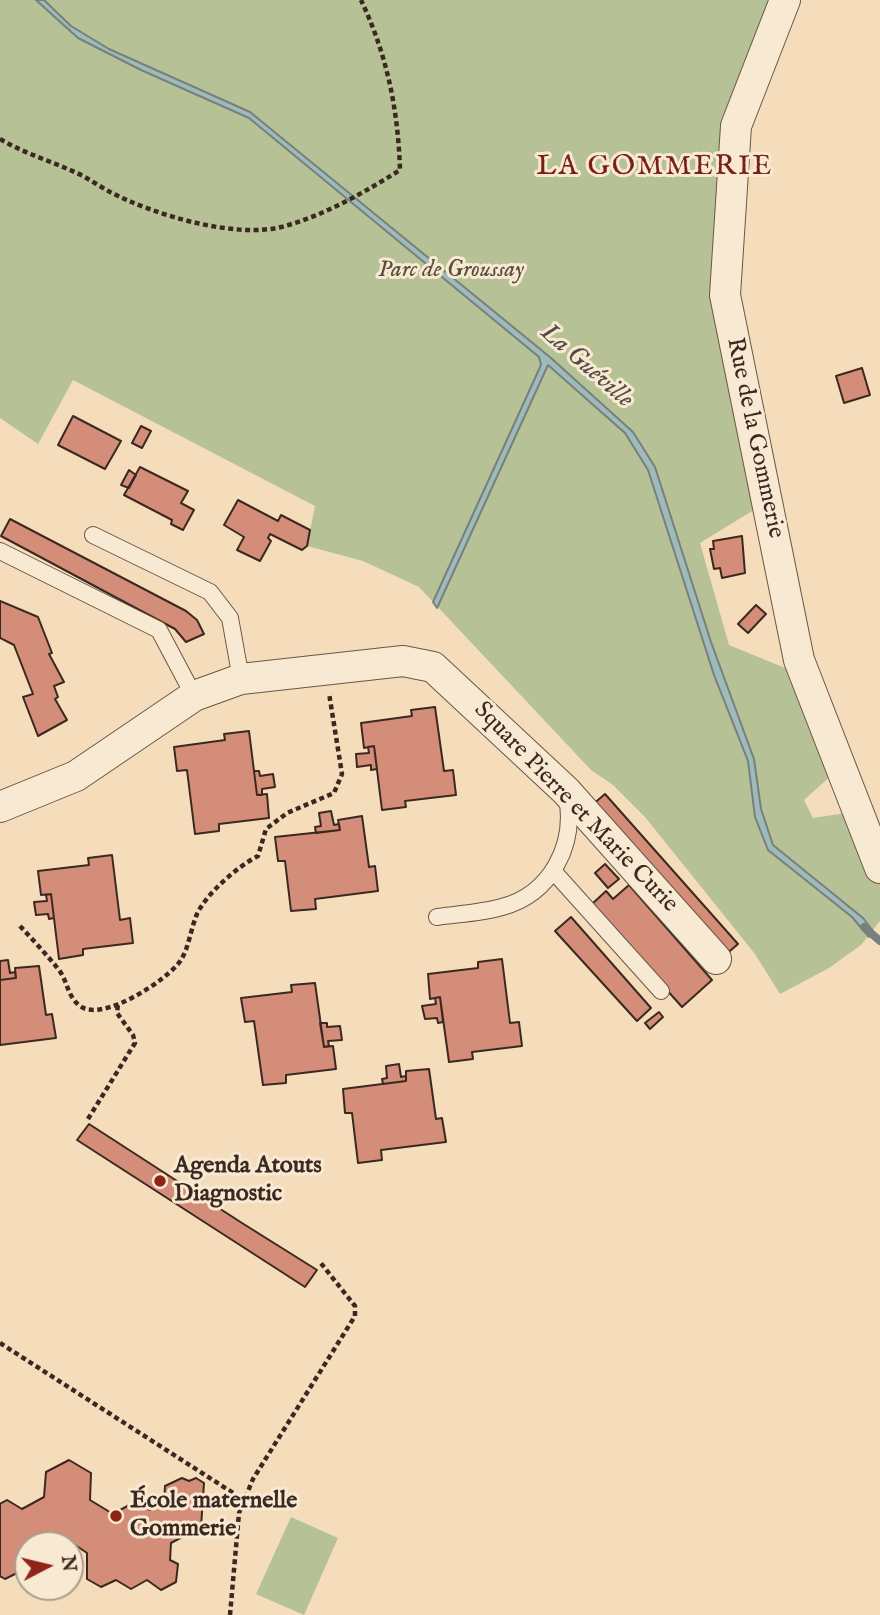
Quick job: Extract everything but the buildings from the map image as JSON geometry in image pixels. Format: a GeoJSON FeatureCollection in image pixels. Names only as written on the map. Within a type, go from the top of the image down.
{"type":"FeatureCollection","features":[{"type":"Feature","properties":{"kind":"street","name":"Rue de la Gommerie"},"geometry":{"type":"LineString","coordinates":[[785,0],[736,126],[725,295],[799,660],[880,868]]}},
{"type":"Feature","properties":{"kind":"street","name":"Square Pierre et Marie Curie"},"geometry":{"type":"LineString","coordinates":[[0,807],[76,776],[194,696],[241,679],[403,661],[433,667],[566,791],[716,959]]}},
{"type":"Feature","properties":{"kind":"lane"},"geometry":{"type":"LineString","coordinates":[[93,535],[210,592],[230,618],[241,679]]}},
{"type":"Feature","properties":{"kind":"lane"},"geometry":{"type":"LineString","coordinates":[[0,551],[159,631],[194,696]]}},
{"type":"Feature","properties":{"kind":"lane"},"geometry":{"type":"LineString","coordinates":[[437,917],[504,907],[531,892],[555,873],[567,836],[569,811],[566,791]]}},
{"type":"Feature","properties":{"kind":"lane"},"geometry":{"type":"LineString","coordinates":[[555,873],[661,992]]}},
{"type":"Feature","properties":{"kind":"path"},"geometry":{"type":"LineString","coordinates":[[0,139],[29,156],[82,175],[112,193],[174,217],[235,229],[284,227],[366,190],[400,170],[393,90],[376,32],[361,0]]}},
{"type":"Feature","properties":{"kind":"path"},"geometry":{"type":"LineString","coordinates":[[20,926],[61,973],[69,997],[83,1009],[98,1010],[118,1004],[154,985],[181,960],[198,911],[239,865],[258,856],[266,829],[287,813],[334,793],[342,774],[325,668]]}},
{"type":"Feature","properties":{"kind":"path"},"geometry":{"type":"LineString","coordinates":[[88,1119],[135,1043],[133,1035],[117,1013],[118,1004]]}},
{"type":"Feature","properties":{"kind":"path"},"geometry":{"type":"LineString","coordinates":[[230,1615],[239,1513],[244,1500],[253,1479],[355,1316],[355,1306],[320,1262]]}},
{"type":"Feature","properties":{"kind":"path"},"geometry":{"type":"LineString","coordinates":[[0,1343],[244,1500]]}},
{"type":"Feature","properties":{"kind":"green space","name":"Parc de Groussay"},"geometry":{"type":"Polygon","coordinates":[[[0,0],[778,0],[726,194],[762,505],[700,543],[729,645],[795,672],[834,773],[804,800],[813,818],[852,812],[880,874],[880,921],[861,945],[829,968],[780,994],[755,954],[645,817],[613,785],[591,770],[419,587],[363,561],[307,546],[315,506],[73,380],[38,444],[0,418],[0,0]]]}},
{"type":"Feature","properties":{"kind":"green space"},"geometry":{"type":"Polygon","coordinates":[[[291,1517],[338,1538],[304,1615],[256,1594],[291,1517]]]}},
{"type":"Feature","properties":{"kind":"water"},"geometry":{"type":"Polygon","coordinates":[[[36,0],[44,0],[71,26],[109,49],[250,112],[551,358],[633,432],[655,467],[711,642],[754,759],[761,809],[773,845],[863,918],[873,931],[869,937],[852,917],[768,850],[755,817],[748,761],[714,675],[648,470],[625,433],[548,365],[437,608],[433,602],[541,365],[539,357],[249,118],[141,70],[78,38],[36,0]]]}},
{"type":"Feature","properties":{"kind":"waterway","name":"La Guéville"},"geometry":{"type":"LineString","coordinates":[[864,927],[880,941]]}},
{"type":"Feature","properties":{"kind":"place","name":"Agenda Atouts Diagnostic"},"geometry":{"type":"Point","coordinates":[160,1181]}},
{"type":"Feature","properties":{"kind":"place","name":"École maternelle Gommerie"},"geometry":{"type":"Point","coordinates":[116,1516]}},
{"type":"Feature","properties":{"kind":"district","name":"LA GOMMERIE"},"geometry":{"type":"Point","coordinates":[655,168]}}]}
